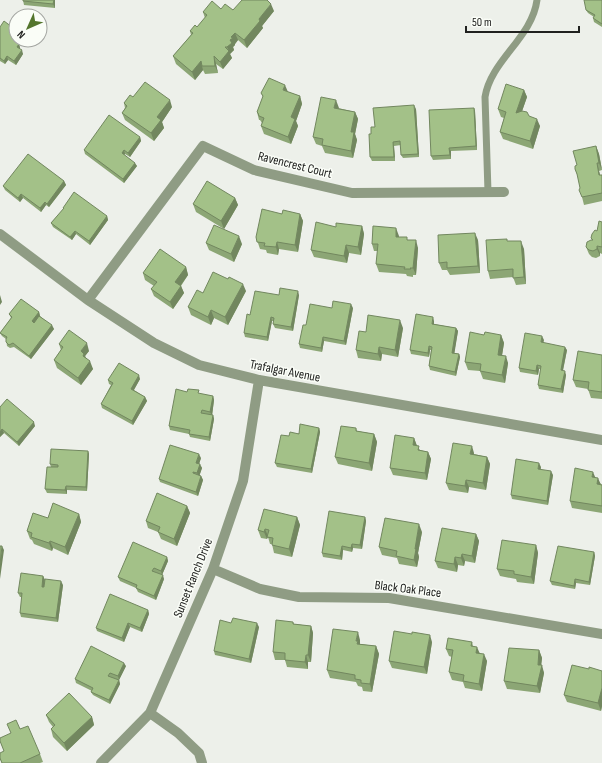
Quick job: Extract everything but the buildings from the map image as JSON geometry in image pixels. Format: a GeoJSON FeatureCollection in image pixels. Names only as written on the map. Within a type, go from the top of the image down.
{"type":"FeatureCollection","features":[{"type":"Feature","properties":{"kind":"street","name":"Ravencrest Court"},"geometry":{"type":"LineString","coordinates":[[88,300],[203,146],[254,170],[352,193],[504,192]]}},
{"type":"Feature","properties":{"kind":"street","name":"Trafalgar Avenue"},"geometry":{"type":"LineString","coordinates":[[0,234],[88,300],[154,343],[199,365],[260,380],[602,440]]}},
{"type":"Feature","properties":{"kind":"street","name":"Sunset Ranch Drive"},"geometry":{"type":"LineString","coordinates":[[101,763],[150,713],[213,569],[243,481],[260,380]]}},
{"type":"Feature","properties":{"kind":"street","name":"Black Oak Place"},"geometry":{"type":"LineString","coordinates":[[213,569],[260,589],[298,597],[389,598],[602,634]]}},
{"type":"Feature","properties":{"kind":"street"},"geometry":{"type":"LineString","coordinates":[[150,713],[184,738],[199,753],[202,763]]}},
{"type":"Feature","properties":{"kind":"lane"},"geometry":{"type":"LineString","coordinates":[[488,192],[485,97],[487,88],[494,73],[532,18],[537,0]]}}]}
